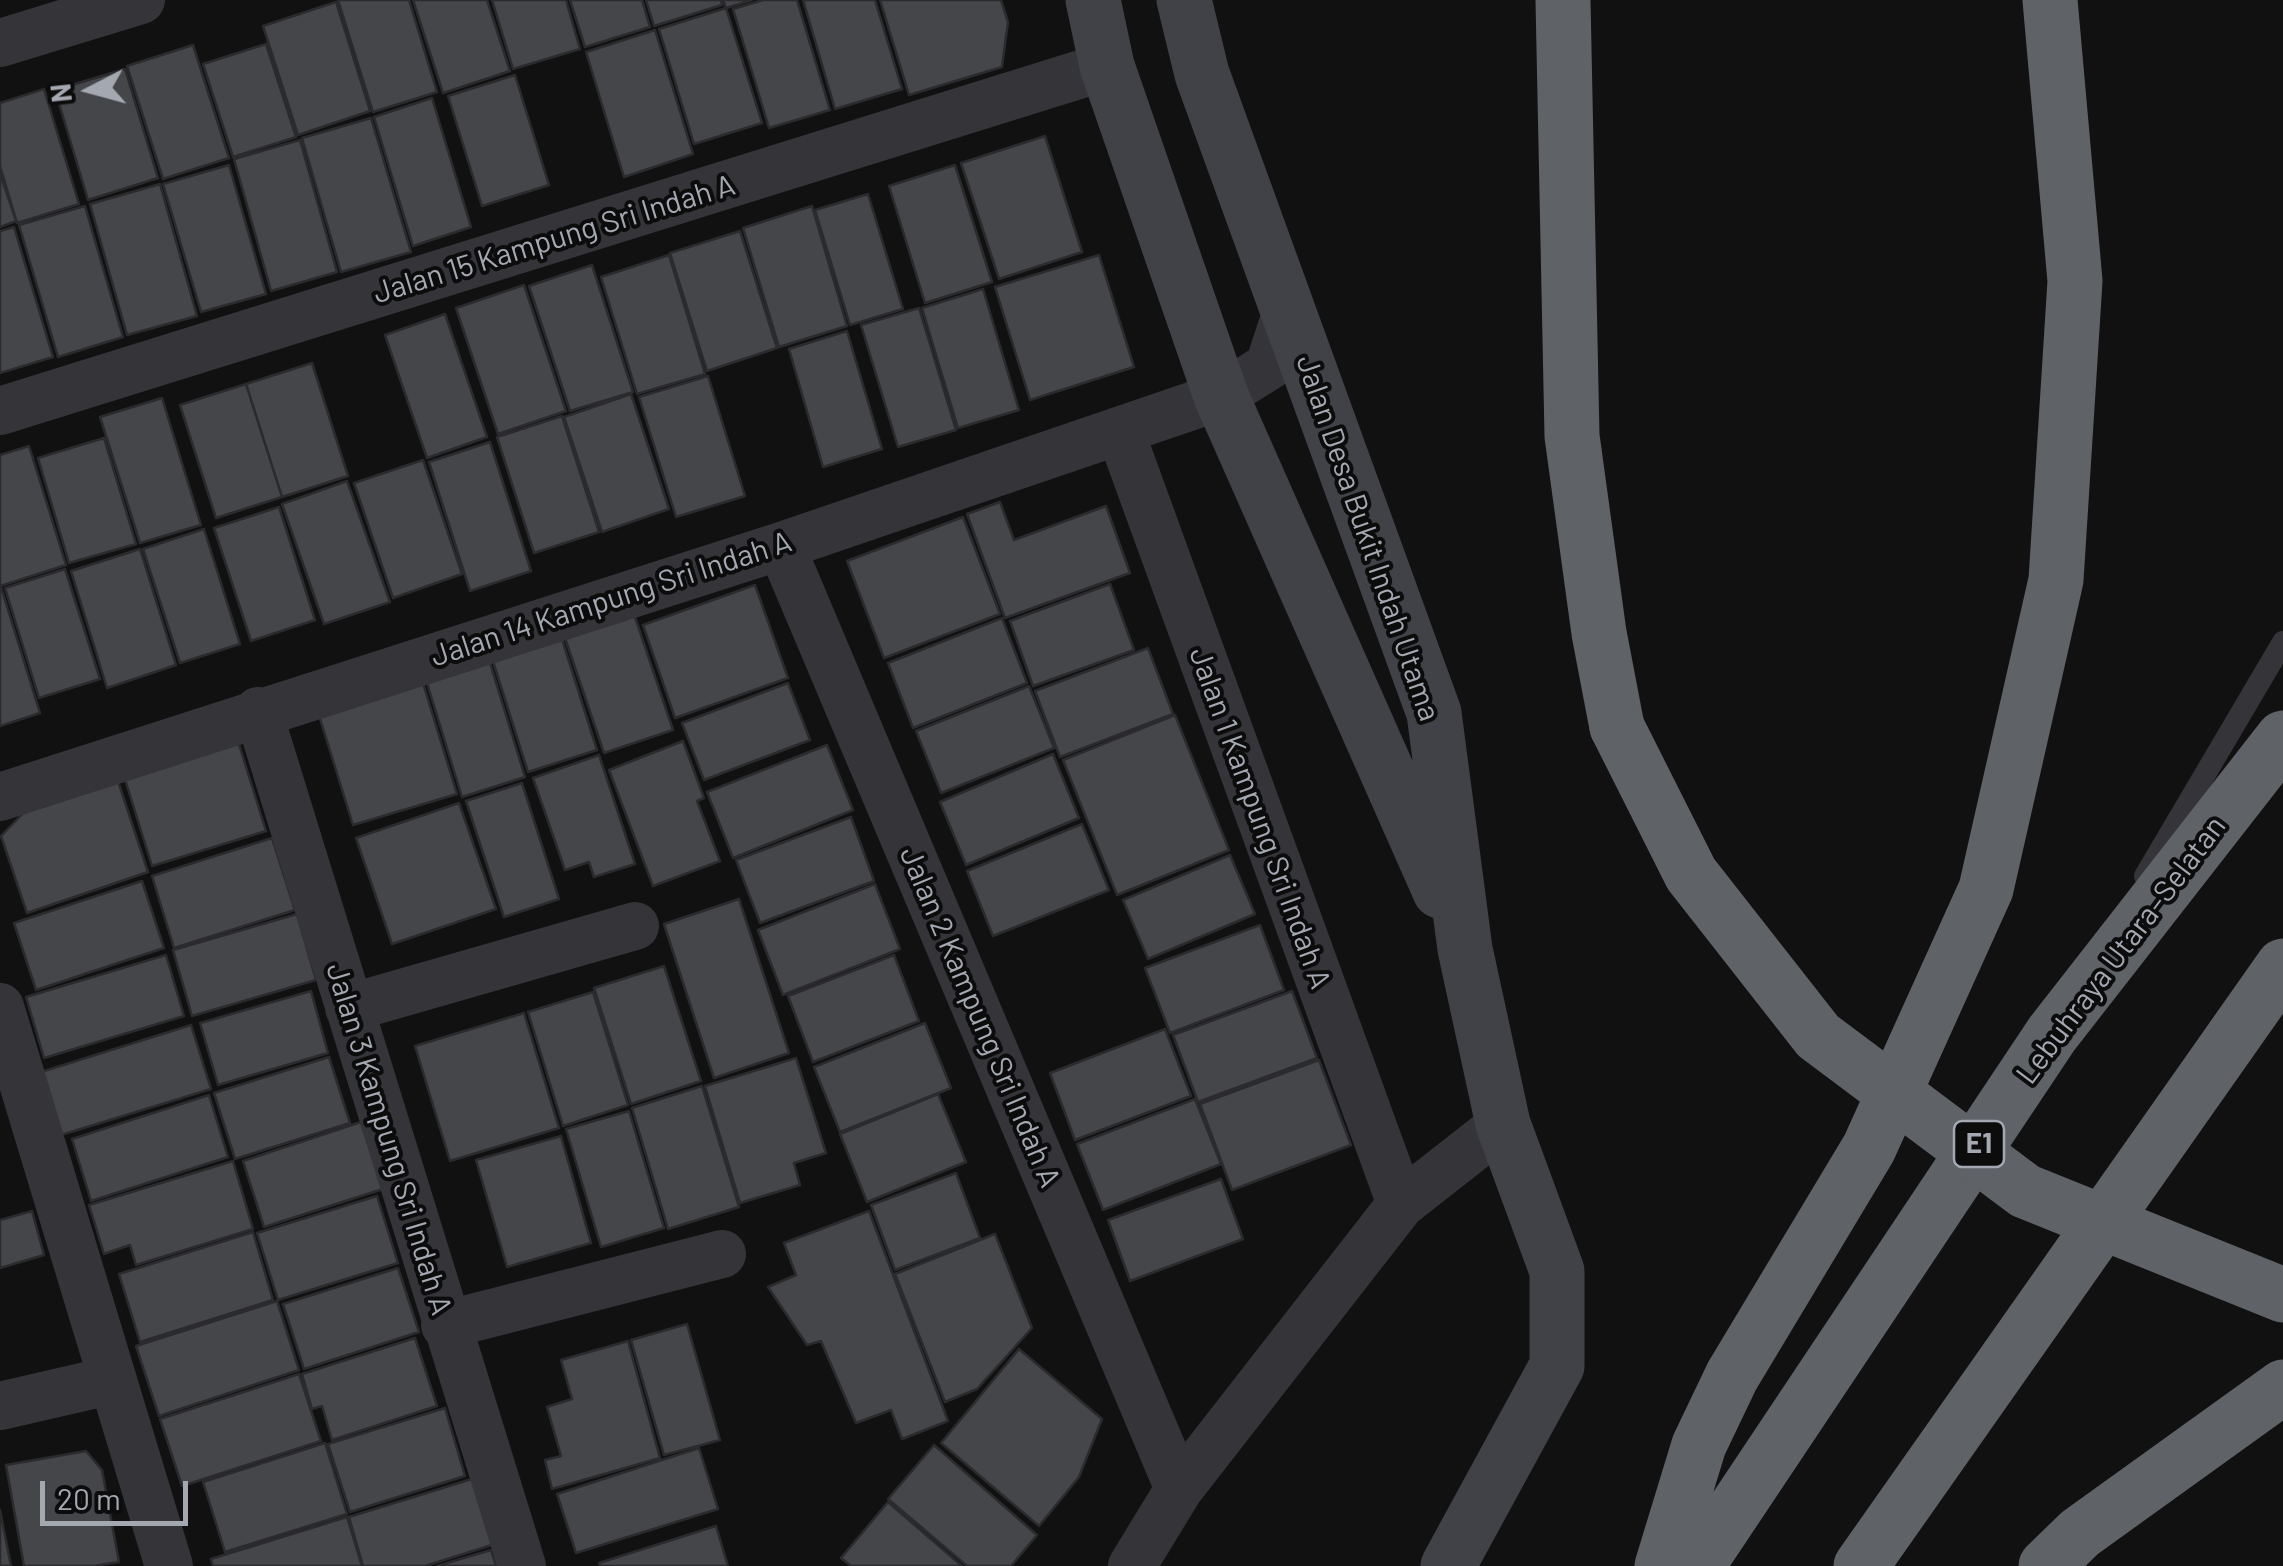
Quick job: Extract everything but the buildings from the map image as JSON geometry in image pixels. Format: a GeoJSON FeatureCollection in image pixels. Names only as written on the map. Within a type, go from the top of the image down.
{"type":"FeatureCollection","features":[{"type":"Feature","properties":{"kind":"highway"},"geometry":{"type":"LineString","coordinates":[[1562,0],[1572,436],[1599,632],[1617,726],[1691,874],[1818,1036],[2025,1191],[2283,1295]]}},
{"type":"Feature","properties":{"kind":"highway"},"geometry":{"type":"LineString","coordinates":[[1662,1566],[1699,1445],[1732,1376],[1870,1148],[1986,889],[2056,580],[2075,280],[2050,0]]}},
{"type":"Feature","properties":{"kind":"highway","name":"Lebuhraya Utara–Selatan"},"geometry":{"type":"LineString","coordinates":[[1697,1566],[2052,1034],[2283,738]]}},
{"type":"Feature","properties":{"kind":"highway"},"geometry":{"type":"LineString","coordinates":[[1861,1566],[2283,966]]}},
{"type":"Feature","properties":{"kind":"highway"},"geometry":{"type":"LineString","coordinates":[[2046,1566],[2080,1533],[2283,1387]]}},
{"type":"Feature","properties":{"kind":"street"},"geometry":{"type":"LineString","coordinates":[[0,43],[141,0]]}},
{"type":"Feature","properties":{"kind":"street","name":"Jalan Desa Bukit Indah Utama"},"geometry":{"type":"LineString","coordinates":[[1093,0],[1107,66],[1221,396],[1465,948]]}},
{"type":"Feature","properties":{"kind":"street","name":"Jalan Desa Bukit Indah Utama"},"geometry":{"type":"LineString","coordinates":[[1184,0],[1202,74],[1434,713],[1465,948],[1503,1124],[1557,1272],[1556,1366],[1448,1566]]}},
{"type":"Feature","properties":{"kind":"street","name":"Jalan 15 Kampung Sri Indah A"},"geometry":{"type":"LineString","coordinates":[[0,411],[1107,66]]}},
{"type":"Feature","properties":{"kind":"street","name":"Jalan Desa Bukit Indah Utama"},"geometry":{"type":"LineString","coordinates":[[1221,396],[1269,366],[1288,308]]}},
{"type":"Feature","properties":{"kind":"street","name":"Jalan 14 Kampung Sri Indah A"},"geometry":{"type":"LineString","coordinates":[[0,797],[782,546],[1221,396]]}},
{"type":"Feature","properties":{"kind":"street","name":"Jalan 1 Kampung Sri Indah A"},"geometry":{"type":"LineString","coordinates":[[1120,431],[1400,1204]]}},
{"type":"Feature","properties":{"kind":"street","name":"Jalan 2 Kampung Sri Indah A"},"geometry":{"type":"LineString","coordinates":[[782,546],[1180,1489]]}},
{"type":"Feature","properties":{"kind":"street","name":"Jalan 3 Kampung Sri Indah A"},"geometry":{"type":"LineString","coordinates":[[258,712],[522,1566]]}},
{"type":"Feature","properties":{"kind":"street"},"geometry":{"type":"LineString","coordinates":[[348,1008],[634,926]]}},
{"type":"Feature","properties":{"kind":"street"},"geometry":{"type":"LineString","coordinates":[[0,1007],[169,1566]]}},
{"type":"Feature","properties":{"kind":"street"},"geometry":{"type":"LineString","coordinates":[[1132,1566],[1180,1489],[1400,1204],[1503,1124]]}},
{"type":"Feature","properties":{"kind":"street"},"geometry":{"type":"LineString","coordinates":[[445,1324],[722,1254]]}},
{"type":"Feature","properties":{"kind":"street"},"geometry":{"type":"LineString","coordinates":[[0,1406],[113,1380]]}},
{"type":"Feature","properties":{"kind":"lane"},"geometry":{"type":"LineString","coordinates":[[2052,1034],[2283,642]]}}]}
